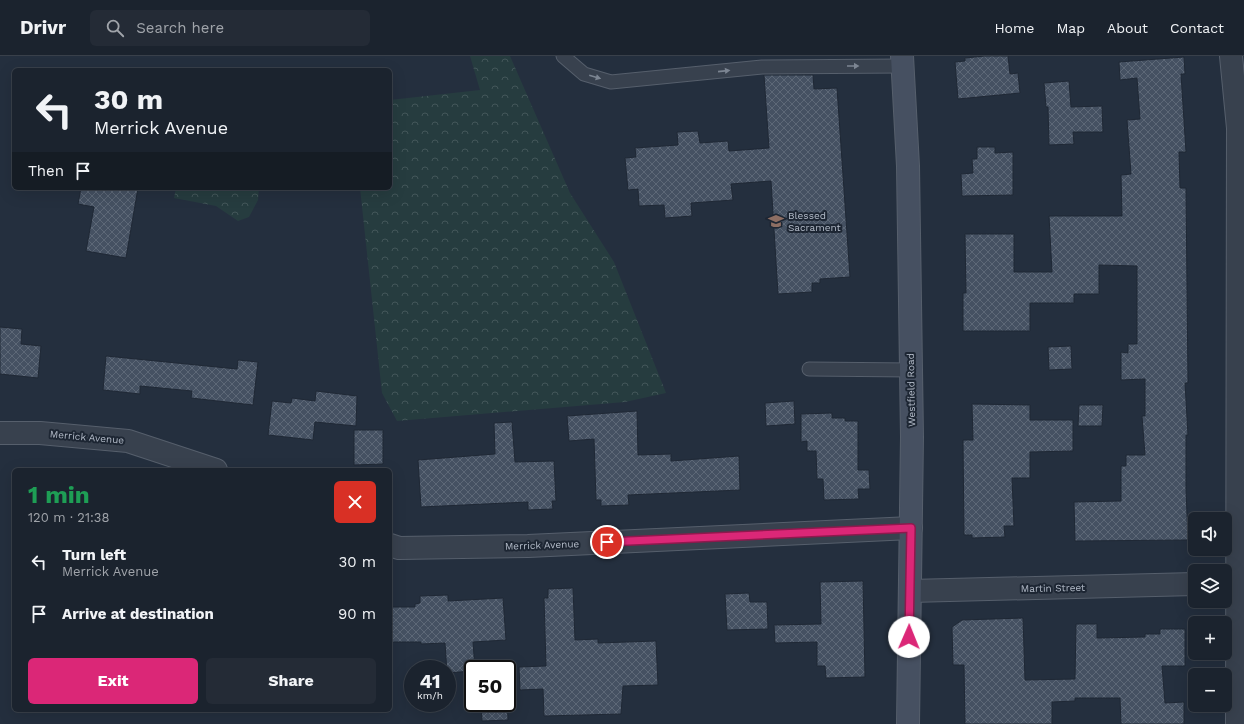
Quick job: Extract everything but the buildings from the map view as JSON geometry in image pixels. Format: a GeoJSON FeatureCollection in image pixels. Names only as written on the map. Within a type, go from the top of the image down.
{"type":"FeatureCollection","features":[{"type":"Feature","properties":{"kind":"main road","name":"Westfield Road"},"geometry":{"type":"LineString","coordinates":[[902,61],[908,166],[911,370],[911,528],[908,724]]}},
{"type":"Feature","properties":{"kind":"street"},"geometry":{"type":"LineString","coordinates":[[1231,56],[1241,128],[1236,583],[1237,724]]}},
{"type":"Feature","properties":{"kind":"street","name":"Merrick Avenue"},"geometry":{"type":"LineString","coordinates":[[0,433],[40,433],[128,441],[210,468]]}},
{"type":"Feature","properties":{"kind":"street","name":"Merrick Avenue"},"geometry":{"type":"LineString","coordinates":[[392,546],[399,548],[528,546],[911,528]]}},
{"type":"Feature","properties":{"kind":"street","name":"Martin Street"},"geometry":{"type":"LineString","coordinates":[[910,591],[1188,584]]}},
{"type":"Feature","properties":{"kind":"lane"},"geometry":{"type":"LineString","coordinates":[[563,56],[584,74],[611,82],[762,67],[902,61]]}},
{"type":"Feature","properties":{"kind":"lane"},"geometry":{"type":"LineString","coordinates":[[809,368],[911,370]]}},
{"type":"Feature","properties":{"kind":"green space"},"geometry":{"type":"Polygon","coordinates":[[[470,56],[510,56],[570,193],[614,262],[666,393],[625,402],[397,421],[382,393],[360,190],[392,190],[392,100],[480,90],[470,56]]]}},
{"type":"Feature","properties":{"kind":"green space"},"geometry":{"type":"Polygon","coordinates":[[[176,190],[259,190],[258,200],[249,217],[238,221],[216,206],[174,198],[176,190]]]}},
{"type":"Feature","properties":{"kind":"place","name":"Blessed Sacrament"},"geometry":{"type":"Point","coordinates":[776,221]}},
{"type":"Feature","properties":{"kind":"route"},"geometry":{"type":"LineString","coordinates":[[607,542],[911,528],[909,637]]}}]}
